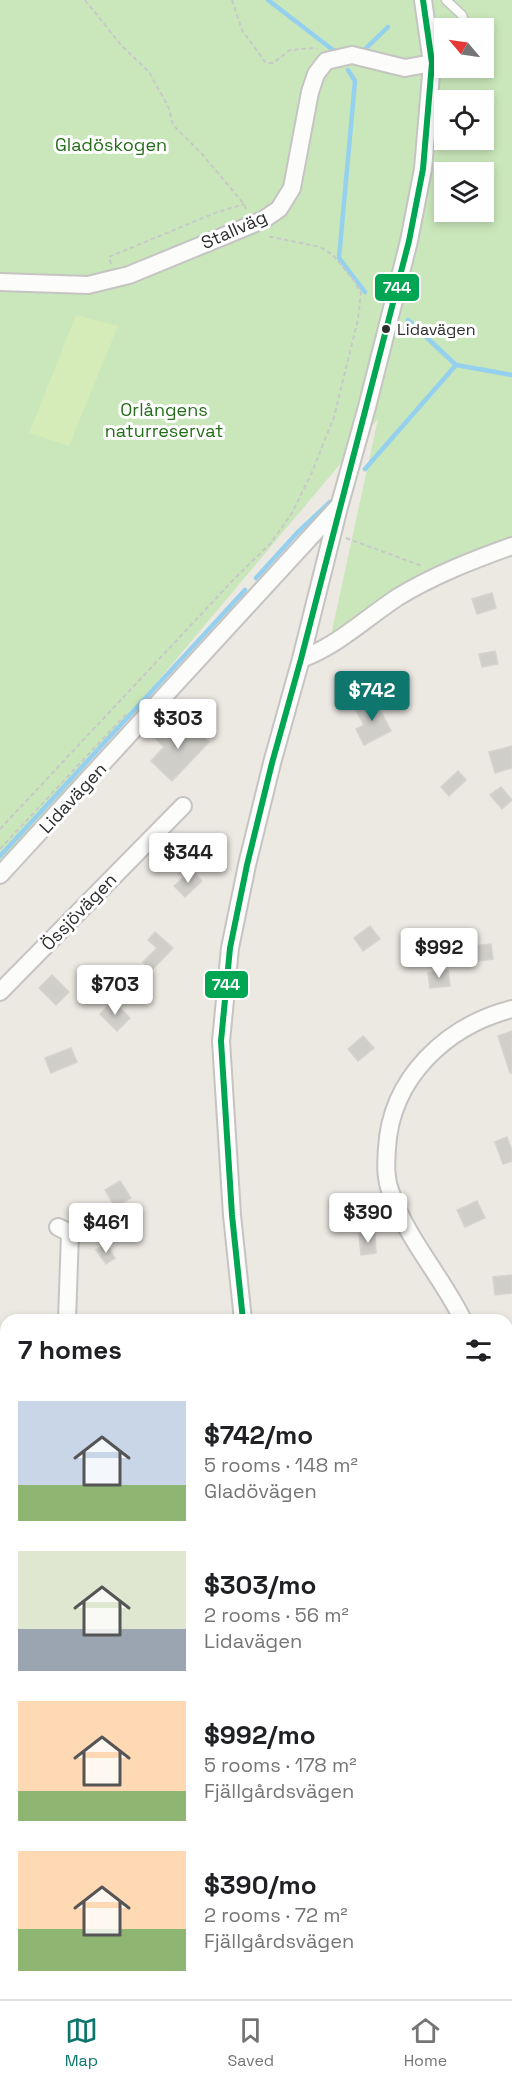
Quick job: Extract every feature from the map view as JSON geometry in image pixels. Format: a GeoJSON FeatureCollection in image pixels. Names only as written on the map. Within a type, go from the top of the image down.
{"type":"FeatureCollection","features":[{"type":"Feature","properties":{"kind":"street"},"geometry":{"type":"LineString","coordinates":[[423,0],[434,45]]}},
{"type":"Feature","properties":{"kind":"street"},"geometry":{"type":"LineString","coordinates":[[326,62],[352,55],[405,68],[434,62]]}},
{"type":"Feature","properties":{"kind":"street","name":"Stallväg"},"geometry":{"type":"LineString","coordinates":[[0,282],[88,285],[114,279],[254,224],[279,209],[292,188],[310,92],[316,74],[326,62]]}},
{"type":"Feature","properties":{"kind":"street"},"geometry":{"type":"LineString","coordinates":[[242,1314],[232,1215],[221,1041],[230,948],[272,763],[409,241],[423,169],[436,78]]}},
{"type":"Feature","properties":{"kind":"street","name":"Lidavägen"},"geometry":{"type":"LineString","coordinates":[[0,875],[339,507]]}},
{"type":"Feature","properties":{"kind":"street"},"geometry":{"type":"LineString","coordinates":[[301,659],[327,648],[400,597],[443,573],[512,546]]}},
{"type":"Feature","properties":{"kind":"street","name":"Össjövägen"},"geometry":{"type":"LineString","coordinates":[[0,992],[183,806]]}},
{"type":"Feature","properties":{"kind":"street"},"geometry":{"type":"LineString","coordinates":[[459,1314],[397,1208],[385,1171],[388,1131],[407,1082],[428,1055],[452,1035],[499,1012],[512,1009]]}},
{"type":"Feature","properties":{"kind":"street"},"geometry":{"type":"LineString","coordinates":[[58,1227],[70,1233],[68,1314]]}},
{"type":"Feature","properties":{"kind":"lane"},"geometry":{"type":"LineString","coordinates":[[446,0],[463,18]]}},
{"type":"Feature","properties":{"kind":"path"},"geometry":{"type":"LineString","coordinates":[[85,0],[121,45],[149,72],[169,108],[173,125],[202,154],[244,204],[215,213],[109,257],[114,279]]}},
{"type":"Feature","properties":{"kind":"path"},"geometry":{"type":"LineString","coordinates":[[232,0],[242,30],[266,63],[273,63],[290,50],[314,48],[323,52],[326,62]]}},
{"type":"Feature","properties":{"kind":"path"},"geometry":{"type":"LineString","coordinates":[[0,830],[235,578],[270,544],[292,513],[334,417],[358,319],[361,293],[333,255],[320,247],[260,235],[254,224]]}},
{"type":"Feature","properties":{"kind":"path"},"geometry":{"type":"LineString","coordinates":[[343,537],[443,573]]}},
{"type":"Feature","properties":{"kind":"path"},"geometry":{"type":"LineString","coordinates":[[0,849],[127,712]]}},
{"type":"Feature","properties":{"kind":"green space","name":"Orlångens naturreservat"},"geometry":{"type":"Polygon","coordinates":[[[0,0],[512,0],[512,540],[330,640],[378,419],[26,838],[0,865],[0,0]]]}},
{"type":"Feature","properties":{"kind":"green space"},"geometry":{"type":"Polygon","coordinates":[[[76,315],[118,326],[69,446],[29,433],[76,315]]]}},
{"type":"Feature","properties":{"kind":"building"},"geometry":{"type":"Polygon","coordinates":[[[492,593],[496,608],[477,614],[472,599],[492,593]]]}},
{"type":"Feature","properties":{"kind":"building"},"geometry":{"type":"Polygon","coordinates":[[[495,651],[498,664],[482,667],[479,654],[495,651]]]}},
{"type":"Feature","properties":{"kind":"building"},"geometry":{"type":"Polygon","coordinates":[[[374,698],[391,731],[364,745],[356,729],[364,725],[355,709],[374,698]]]}},
{"type":"Feature","properties":{"kind":"building"},"geometry":{"type":"Polygon","coordinates":[[[169,724],[180,735],[190,724],[209,742],[172,781],[151,761],[164,747],[155,738],[169,724]]]}},
{"type":"Feature","properties":{"kind":"building"},"geometry":{"type":"Polygon","coordinates":[[[512,746],[512,768],[495,773],[489,752],[512,746]]]}},
{"type":"Feature","properties":{"kind":"building"},"geometry":{"type":"Polygon","coordinates":[[[458,771],[466,780],[449,796],[441,787],[458,771]]]}},
{"type":"Feature","properties":{"kind":"building"},"geometry":{"type":"Polygon","coordinates":[[[501,787],[512,800],[502,809],[490,795],[501,787]]]}},
{"type":"Feature","properties":{"kind":"building"},"geometry":{"type":"Polygon","coordinates":[[[192,870],[202,881],[185,897],[174,886],[192,870]]]}},
{"type":"Feature","properties":{"kind":"building"},"geometry":{"type":"Polygon","coordinates":[[[370,926],[380,939],[363,951],[354,938],[370,926]]]}},
{"type":"Feature","properties":{"kind":"building"},"geometry":{"type":"Polygon","coordinates":[[[155,932],[173,948],[152,970],[143,962],[157,948],[148,940],[155,932]]]}},
{"type":"Feature","properties":{"kind":"building"},"geometry":{"type":"Polygon","coordinates":[[[491,944],[493,959],[473,962],[471,946],[491,944]]]}},
{"type":"Feature","properties":{"kind":"building"},"geometry":{"type":"Polygon","coordinates":[[[448,970],[450,986],[430,988],[428,973],[448,970]]]}},
{"type":"Feature","properties":{"kind":"building"},"geometry":{"type":"Polygon","coordinates":[[[52,975],[69,992],[56,1005],[39,988],[52,975]]]}},
{"type":"Feature","properties":{"kind":"building"},"geometry":{"type":"Polygon","coordinates":[[[113,1001],[130,1018],[117,1031],[100,1014],[113,1001]]]}},
{"type":"Feature","properties":{"kind":"building"},"geometry":{"type":"Polygon","coordinates":[[[512,1031],[512,1073],[510,1073],[498,1036],[512,1031]]]}},
{"type":"Feature","properties":{"kind":"building"},"geometry":{"type":"Polygon","coordinates":[[[363,1036],[374,1048],[358,1061],[348,1049],[363,1036]]]}},
{"type":"Feature","properties":{"kind":"building"},"geometry":{"type":"Polygon","coordinates":[[[71,1048],[77,1062],[51,1073],[45,1058],[71,1048]]]}},
{"type":"Feature","properties":{"kind":"building"},"geometry":{"type":"Polygon","coordinates":[[[507,1137],[512,1151],[512,1161],[503,1164],[495,1142],[507,1137]]]}},
{"type":"Feature","properties":{"kind":"building"},"geometry":{"type":"Polygon","coordinates":[[[120,1181],[131,1198],[115,1207],[105,1190],[120,1181]]]}},
{"type":"Feature","properties":{"kind":"building"},"geometry":{"type":"Polygon","coordinates":[[[477,1201],[485,1218],[465,1227],[457,1210],[477,1201]]]}},
{"type":"Feature","properties":{"kind":"building"},"geometry":{"type":"Polygon","coordinates":[[[375,1233],[376,1253],[361,1255],[359,1234],[375,1233]]]}},
{"type":"Feature","properties":{"kind":"building"},"geometry":{"type":"Polygon","coordinates":[[[106,1244],[115,1258],[106,1264],[96,1250],[106,1244]]]}},
{"type":"Feature","properties":{"kind":"building"},"geometry":{"type":"Polygon","coordinates":[[[512,1275],[512,1293],[495,1295],[493,1277],[512,1275]]]}},
{"type":"Feature","properties":{"kind":"waterway"},"geometry":{"type":"LineString","coordinates":[[268,0],[333,50],[341,51]]}},
{"type":"Feature","properties":{"kind":"waterway"},"geometry":{"type":"LineString","coordinates":[[362,52],[388,27]]}},
{"type":"Feature","properties":{"kind":"waterway"},"geometry":{"type":"LineString","coordinates":[[348,70],[355,81],[339,258],[365,292]]}},
{"type":"Feature","properties":{"kind":"waterway"},"geometry":{"type":"LineString","coordinates":[[408,320],[456,365]]}},
{"type":"Feature","properties":{"kind":"waterway"},"geometry":{"type":"LineString","coordinates":[[365,469],[456,365],[512,375]]}},
{"type":"Feature","properties":{"kind":"waterway"},"geometry":{"type":"LineString","coordinates":[[256,578],[297,533],[330,502]]}},
{"type":"Feature","properties":{"kind":"waterway"},"geometry":{"type":"LineString","coordinates":[[0,856],[245,590]]}},
{"type":"Feature","properties":{"kind":"transit line","name":"744"},"geometry":{"type":"LineString","coordinates":[[242,1314],[232,1215],[221,1041],[230,948],[272,763],[409,241],[423,169],[432,63],[423,0]]}},
{"type":"Feature","properties":{"kind":"place","name":"Lidavägen"},"geometry":{"type":"Point","coordinates":[386,329]}},
{"type":"Feature","properties":{"kind":"park label","name":"Gladöskogen"},"geometry":{"type":"Point","coordinates":[111,145]}}]}
